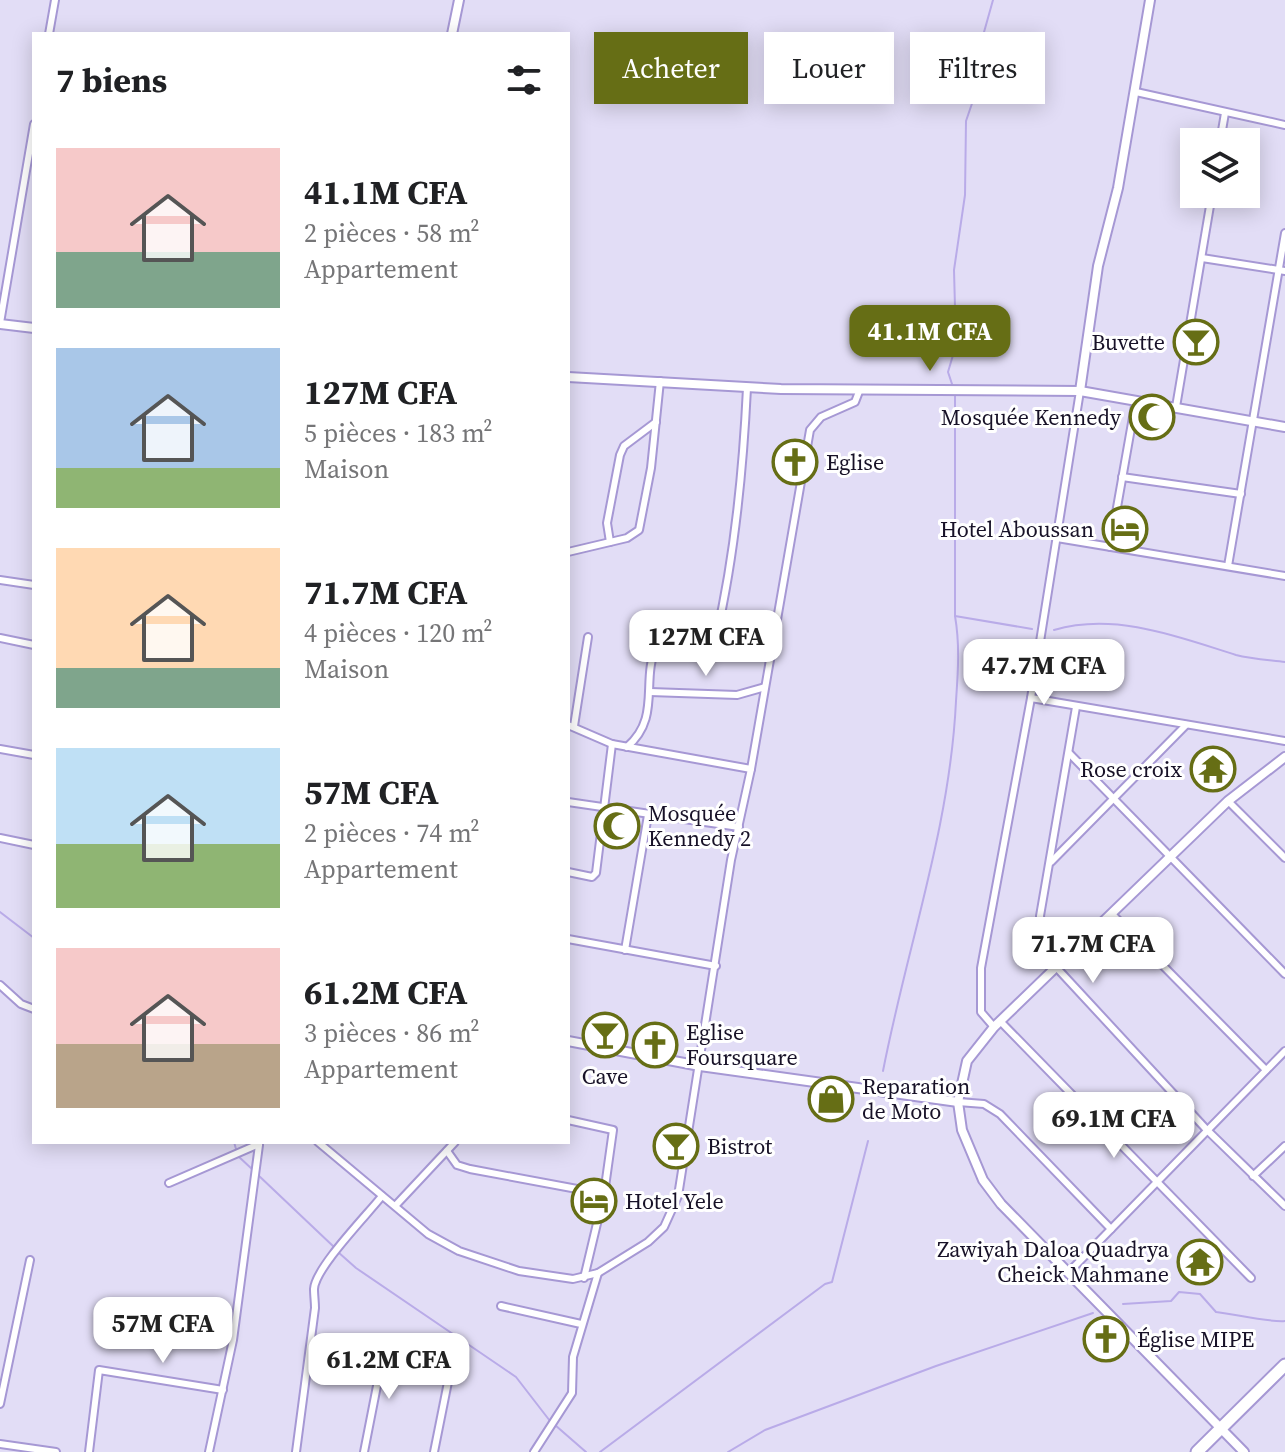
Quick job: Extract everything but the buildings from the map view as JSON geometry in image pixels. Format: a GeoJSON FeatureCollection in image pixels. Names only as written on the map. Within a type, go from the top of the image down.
{"type":"FeatureCollection","features":[{"type":"Feature","properties":{"kind":"highway"},"geometry":{"type":"LineString","coordinates":[[1197,1452],[1285,1365]]}},
{"type":"Feature","properties":{"kind":"street"},"geometry":{"type":"LineString","coordinates":[[49,32],[55,0]]}},
{"type":"Feature","properties":{"kind":"street"},"geometry":{"type":"LineString","coordinates":[[452,32],[459,0]]}},
{"type":"Feature","properties":{"kind":"street"},"geometry":{"type":"LineString","coordinates":[[1150,0],[1136,92],[1098,266],[1031,698],[981,968],[981,1012],[997,1024],[1251,1278]]}},
{"type":"Feature","properties":{"kind":"street"},"geometry":{"type":"LineString","coordinates":[[1136,92],[1285,125]]}},
{"type":"Feature","properties":{"kind":"street"},"geometry":{"type":"LineString","coordinates":[[1222,128],[1225,113]]}},
{"type":"Feature","properties":{"kind":"street"},"geometry":{"type":"LineString","coordinates":[[32,136],[0,324],[32,328]]}},
{"type":"Feature","properties":{"kind":"street"},"geometry":{"type":"LineString","coordinates":[[1176,407],[1210,208]]}},
{"type":"Feature","properties":{"kind":"street"},"geometry":{"type":"LineString","coordinates":[[1228,566],[1282,271],[1285,233]]}},
{"type":"Feature","properties":{"kind":"street"},"geometry":{"type":"LineString","coordinates":[[1202,258],[1282,271]]}},
{"type":"Feature","properties":{"kind":"street"},"geometry":{"type":"LineString","coordinates":[[570,377],[747,388],[1080,391],[1285,427]]}},
{"type":"Feature","properties":{"kind":"street"},"geometry":{"type":"LineString","coordinates":[[570,552],[634,536],[642,521],[660,381]]}},
{"type":"Feature","properties":{"kind":"street"},"geometry":{"type":"LineString","coordinates":[[627,747],[644,730],[657,645],[666,639],[685,646],[706,644],[716,637],[740,492],[748,423],[747,388]]}},
{"type":"Feature","properties":{"kind":"street"},"geometry":{"type":"LineString","coordinates":[[320,1144],[428,1234],[459,1251],[519,1271],[584,1278],[598,1273],[648,1242],[673,1212],[810,430],[821,417],[855,402],[860,389]]}},
{"type":"Feature","properties":{"kind":"street"},"geometry":{"type":"LineString","coordinates":[[1110,547],[1136,400]]}},
{"type":"Feature","properties":{"kind":"street"},"geometry":{"type":"LineString","coordinates":[[610,542],[607,523],[620,455],[632,438],[656,422]]}},
{"type":"Feature","properties":{"kind":"street"},"geometry":{"type":"LineString","coordinates":[[1122,477],[1241,494]]}},
{"type":"Feature","properties":{"kind":"street"},"geometry":{"type":"LineString","coordinates":[[1057,538],[1285,576]]}},
{"type":"Feature","properties":{"kind":"street"},"geometry":{"type":"LineString","coordinates":[[0,580],[32,585]]}},
{"type":"Feature","properties":{"kind":"street"},"geometry":{"type":"LineString","coordinates":[[588,637],[571,726],[612,744],[751,769]]}},
{"type":"Feature","properties":{"kind":"street"},"geometry":{"type":"LineString","coordinates":[[0,638],[32,645]]}},
{"type":"Feature","properties":{"kind":"street"},"geometry":{"type":"LineString","coordinates":[[650,692],[737,695],[765,687]]}},
{"type":"Feature","properties":{"kind":"street"},"geometry":{"type":"LineString","coordinates":[[1031,698],[1285,741]]}},
{"type":"Feature","properties":{"kind":"street"},"geometry":{"type":"LineString","coordinates":[[1076,707],[1040,916],[1042,931],[1056,967],[1206,1129],[1285,1206]]}},
{"type":"Feature","properties":{"kind":"street"},"geometry":{"type":"LineString","coordinates":[[1051,862],[1187,725]]}},
{"type":"Feature","properties":{"kind":"street"},"geometry":{"type":"LineString","coordinates":[[570,872],[592,877],[596,873],[612,744]]}},
{"type":"Feature","properties":{"kind":"street"},"geometry":{"type":"LineString","coordinates":[[0,749],[32,755]]}},
{"type":"Feature","properties":{"kind":"street"},"geometry":{"type":"LineString","coordinates":[[1069,753],[1285,974]]}},
{"type":"Feature","properties":{"kind":"street"},"geometry":{"type":"LineString","coordinates":[[1244,1452],[1001,1204],[983,1180],[962,1130],[958,1102],[967,1061],[997,1024],[1228,801],[1285,757]]}},
{"type":"Feature","properties":{"kind":"street"},"geometry":{"type":"LineString","coordinates":[[1228,801],[1285,858]]}},
{"type":"Feature","properties":{"kind":"street"},"geometry":{"type":"LineString","coordinates":[[570,802],[739,827]]}},
{"type":"Feature","properties":{"kind":"street"},"geometry":{"type":"LineString","coordinates":[[625,950],[648,815]]}},
{"type":"Feature","properties":{"kind":"street"},"geometry":{"type":"LineString","coordinates":[[0,838],[32,845]]}},
{"type":"Feature","properties":{"kind":"street"},"geometry":{"type":"LineString","coordinates":[[1112,914],[1266,1070]]}},
{"type":"Feature","properties":{"kind":"street"},"geometry":{"type":"LineString","coordinates":[[570,939],[716,966]]}},
{"type":"Feature","properties":{"kind":"street"},"geometry":{"type":"LineString","coordinates":[[0,985],[21,1004],[32,1008]]}},
{"type":"Feature","properties":{"kind":"street"},"geometry":{"type":"LineString","coordinates":[[570,1041],[700,1066],[984,1104],[1000,1114],[1111,1229]]}},
{"type":"Feature","properties":{"kind":"street"},"geometry":{"type":"LineString","coordinates":[[1069,1272],[1285,1051]]}},
{"type":"Feature","properties":{"kind":"street"},"geometry":{"type":"LineString","coordinates":[[570,1120],[613,1130],[604,1194],[584,1278]]}},
{"type":"Feature","properties":{"kind":"street"},"geometry":{"type":"LineString","coordinates":[[169,1183],[258,1144]]}},
{"type":"Feature","properties":{"kind":"street"},"geometry":{"type":"LineString","coordinates":[[209,1452],[223,1390],[260,1144]]}},
{"type":"Feature","properties":{"kind":"street"},"geometry":{"type":"LineString","coordinates":[[396,1205],[453,1144]]}},
{"type":"Feature","properties":{"kind":"street"},"geometry":{"type":"LineString","coordinates":[[1253,1176],[1285,1146]]}},
{"type":"Feature","properties":{"kind":"street"},"geometry":{"type":"LineString","coordinates":[[447,1151],[457,1165],[470,1169],[604,1194]]}},
{"type":"Feature","properties":{"kind":"street"},"geometry":{"type":"LineString","coordinates":[[296,1452],[315,1308],[314,1286],[326,1261],[338,1252],[382,1196]]}},
{"type":"Feature","properties":{"kind":"street"},"geometry":{"type":"LineString","coordinates":[[0,1404],[30,1260]]}},
{"type":"Feature","properties":{"kind":"street"},"geometry":{"type":"LineString","coordinates":[[534,1452],[572,1393],[573,1357],[598,1273]]}},
{"type":"Feature","properties":{"kind":"street"},"geometry":{"type":"LineString","coordinates":[[501,1306],[581,1324]]}},
{"type":"Feature","properties":{"kind":"street"},"geometry":{"type":"LineString","coordinates":[[364,1452],[385,1345]]}},
{"type":"Feature","properties":{"kind":"street"},"geometry":{"type":"LineString","coordinates":[[89,1452],[99,1370],[223,1390]]}},
{"type":"Feature","properties":{"kind":"street"},"geometry":{"type":"LineString","coordinates":[[434,1452],[448,1382]]}},
{"type":"Feature","properties":{"kind":"street"},"geometry":{"type":"LineString","coordinates":[[0,1444],[56,1452]]}},
{"type":"Feature","properties":{"kind":"waterway"},"geometry":{"type":"LineString","coordinates":[[953,387],[948,372],[956,345],[954,270],[965,195],[966,121],[978,86],[979,50],[993,0]]}},
{"type":"Feature","properties":{"kind":"waterway"},"geometry":{"type":"LineString","coordinates":[[883,1071],[937,841],[952,748],[958,658],[955,616],[955,393]]}},
{"type":"Feature","properties":{"kind":"waterway"},"geometry":{"type":"LineString","coordinates":[[955,616],[1032,629]]}},
{"type":"Feature","properties":{"kind":"waterway"},"geometry":{"type":"LineString","coordinates":[[1054,630],[1077,625],[1123,625],[1169,634],[1242,656],[1285,662]]}},
{"type":"Feature","properties":{"kind":"waterway"},"geometry":{"type":"LineString","coordinates":[[0,912],[32,936]]}},
{"type":"Feature","properties":{"kind":"waterway"},"geometry":{"type":"LineString","coordinates":[[600,1452],[825,1284],[832,1282],[868,1141]]}},
{"type":"Feature","properties":{"kind":"waterway"},"geometry":{"type":"LineString","coordinates":[[235,1144],[238,1156],[253,1170]]}},
{"type":"Feature","properties":{"kind":"waterway"},"geometry":{"type":"LineString","coordinates":[[257,1174],[334,1247]]}},
{"type":"Feature","properties":{"kind":"waterway"},"geometry":{"type":"LineString","coordinates":[[338,1252],[356,1268],[516,1377],[550,1421]]}},
{"type":"Feature","properties":{"kind":"waterway"},"geometry":{"type":"LineString","coordinates":[[1123,1304],[1171,1301],[1179,1292],[1200,1294],[1216,1312],[1285,1321]]}},
{"type":"Feature","properties":{"kind":"waterway"},"geometry":{"type":"LineString","coordinates":[[728,1452],[765,1430],[936,1366],[1093,1313]]}},
{"type":"Feature","properties":{"kind":"waterway"},"geometry":{"type":"LineString","coordinates":[[555,1425],[586,1452]]}},
{"type":"Feature","properties":{"kind":"place","name":"Buvette"},"geometry":{"type":"Point","coordinates":[1196,342]}},
{"type":"Feature","properties":{"kind":"place","name":"Mosquée Kennedy"},"geometry":{"type":"Point","coordinates":[1152,417]}},
{"type":"Feature","properties":{"kind":"place","name":"Eglise"},"geometry":{"type":"Point","coordinates":[795,462]}},
{"type":"Feature","properties":{"kind":"place","name":"Hotel Aboussan"},"geometry":{"type":"Point","coordinates":[1125,529]}},
{"type":"Feature","properties":{"kind":"place","name":"Rose croix"},"geometry":{"type":"Point","coordinates":[1213,769]}},
{"type":"Feature","properties":{"kind":"place","name":"Mosquée Kennedy 2"},"geometry":{"type":"Point","coordinates":[617,826]}},
{"type":"Feature","properties":{"kind":"place","name":"Cave"},"geometry":{"type":"Point","coordinates":[605,1035]}},
{"type":"Feature","properties":{"kind":"place","name":"Eglise Foursquare"},"geometry":{"type":"Point","coordinates":[655,1045]}},
{"type":"Feature","properties":{"kind":"place","name":"Reparation de Moto"},"geometry":{"type":"Point","coordinates":[831,1099]}},
{"type":"Feature","properties":{"kind":"place","name":"Bistrot"},"geometry":{"type":"Point","coordinates":[676,1146]}},
{"type":"Feature","properties":{"kind":"place","name":"Hotel Yele"},"geometry":{"type":"Point","coordinates":[594,1201]}},
{"type":"Feature","properties":{"kind":"place","name":"Zawiyah Daloa Quadrya Cheick Mahmane"},"geometry":{"type":"Point","coordinates":[1200,1262]}},
{"type":"Feature","properties":{"kind":"place","name":"Église MIPE"},"geometry":{"type":"Point","coordinates":[1106,1339]}}]}
